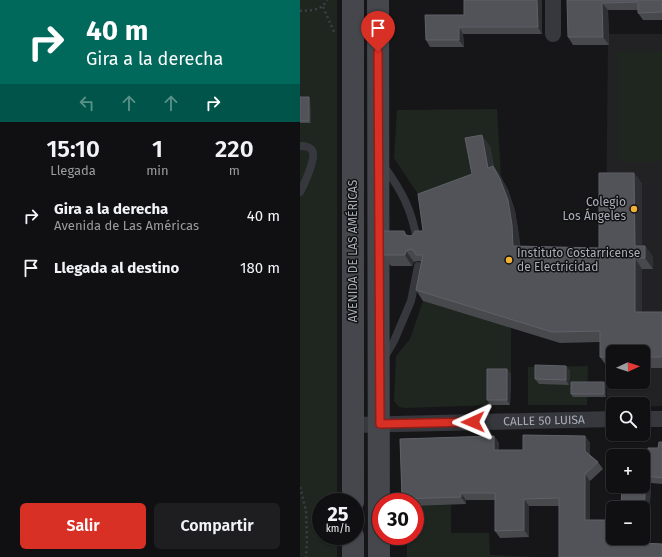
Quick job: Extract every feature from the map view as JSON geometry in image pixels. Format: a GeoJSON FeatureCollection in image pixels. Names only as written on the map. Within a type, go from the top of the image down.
{"type":"FeatureCollection","features":[{"type":"Feature","properties":{"kind":"main road","name":"AVENIDA DE LAS AMÉRICAS"},"geometry":{"type":"LineString","coordinates":[[353,0],[353,493]]}},
{"type":"Feature","properties":{"kind":"main road"},"geometry":{"type":"LineString","coordinates":[[378,0],[380,424],[379,557]]}},
{"type":"Feature","properties":{"kind":"main road"},"geometry":{"type":"LineString","coordinates":[[353,545],[353,557]]}},
{"type":"Feature","properties":{"kind":"street"},"geometry":{"type":"LineString","coordinates":[[553,0],[553,34]]}},
{"type":"Feature","properties":{"kind":"street","name":"CALLE 50 LUISA"},"geometry":{"type":"LineString","coordinates":[[353,425],[606,419]]}},
{"type":"Feature","properties":{"kind":"street"},"geometry":{"type":"LineString","coordinates":[[650,419],[662,419]]}},
{"type":"Feature","properties":{"kind":"lane"},"geometry":{"type":"LineString","coordinates":[[300,146],[309,147],[314,154],[312,163],[300,192]]}},
{"type":"Feature","properties":{"kind":"lane"},"geometry":{"type":"LineString","coordinates":[[379,160],[405,198],[414,221],[417,242]]}},
{"type":"Feature","properties":{"kind":"lane"},"geometry":{"type":"LineString","coordinates":[[379,365],[394,341],[411,301],[418,266]]}},
{"type":"Feature","properties":{"kind":"path"},"geometry":{"type":"LineString","coordinates":[[300,11],[323,7],[327,0]]}},
{"type":"Feature","properties":{"kind":"path"},"geometry":{"type":"LineString","coordinates":[[323,7],[338,39]]}},
{"type":"Feature","properties":{"kind":"path"},"geometry":{"type":"LineString","coordinates":[[300,487],[306,511],[306,557]]}},
{"type":"Feature","properties":{"kind":"shaded area"},"geometry":{"type":"Polygon","coordinates":[[[300,0],[337,0],[337,493],[312,493],[312,545],[337,545],[337,557],[300,557],[300,0]]]}},
{"type":"Feature","properties":{"kind":"shaded area","name":"Colegio Los Ángeles"},"geometry":{"type":"Polygon","coordinates":[[[608,34],[662,34],[662,406],[650,406],[650,397],[607,397],[607,389],[650,389],[650,345],[607,345],[608,34]]]}},
{"type":"Feature","properties":{"kind":"shaded area"},"geometry":{"type":"Polygon","coordinates":[[[618,51],[662,51],[662,162],[618,162],[618,51]]]}},
{"type":"Feature","properties":{"kind":"shaded area"},"geometry":{"type":"Polygon","coordinates":[[[497,109],[501,177],[425,205],[394,158],[397,110],[497,109]]]}},
{"type":"Feature","properties":{"kind":"shaded area"},"geometry":{"type":"Polygon","coordinates":[[[423,301],[511,328],[511,374],[491,374],[491,405],[406,408],[399,407],[394,401],[396,356],[410,339],[423,301]]]}},
{"type":"Feature","properties":{"kind":"shaded area"},"geometry":{"type":"Polygon","coordinates":[[[588,366],[587,405],[528,405],[528,367],[588,366]]]}},
{"type":"Feature","properties":{"kind":"shaded area"},"geometry":{"type":"Polygon","coordinates":[[[451,505],[451,533],[489,533],[490,555],[536,557],[407,557],[407,545],[424,545],[424,506],[451,505]]]}},
{"type":"Feature","properties":{"kind":"building"},"geometry":{"type":"Polygon","coordinates":[[[464,0],[537,0],[538,27],[459,27],[459,40],[426,40],[425,15],[464,15],[464,0]]]}},
{"type":"Feature","properties":{"kind":"building"},"geometry":{"type":"Polygon","coordinates":[[[567,0],[662,0],[662,12],[638,13],[638,2],[602,3],[603,37],[568,37],[567,0]]]}},
{"type":"Feature","properties":{"kind":"building"},"geometry":{"type":"Polygon","coordinates":[[[300,97],[309,97],[309,121],[300,121],[300,97]]]}},
{"type":"Feature","properties":{"kind":"building"},"geometry":{"type":"Polygon","coordinates":[[[482,135],[488,168],[493,166],[508,200],[512,225],[513,246],[599,248],[599,173],[634,173],[635,246],[645,246],[645,258],[635,258],[635,312],[662,312],[662,357],[650,357],[650,345],[606,345],[606,357],[600,357],[600,331],[552,332],[416,290],[423,255],[416,255],[411,249],[406,251],[405,255],[383,255],[383,231],[404,231],[405,235],[410,236],[413,235],[415,231],[423,231],[418,194],[472,174],[465,138],[482,135]]]}},
{"type":"Feature","properties":{"kind":"building"},"geometry":{"type":"Polygon","coordinates":[[[535,365],[566,366],[566,380],[535,379],[535,365]]]}},
{"type":"Feature","properties":{"kind":"building"},"geometry":{"type":"Polygon","coordinates":[[[487,369],[507,369],[507,400],[487,400],[487,369]]]}},
{"type":"Feature","properties":{"kind":"building"},"geometry":{"type":"Polygon","coordinates":[[[571,382],[604,382],[604,394],[571,394],[571,382]]]}},
{"type":"Feature","properties":{"kind":"building"},"geometry":{"type":"Polygon","coordinates":[[[523,435],[585,436],[585,451],[598,462],[585,474],[585,520],[606,520],[606,545],[662,544],[662,557],[559,557],[559,498],[524,499],[524,530],[495,531],[495,493],[461,493],[461,497],[424,498],[424,493],[402,493],[400,439],[494,436],[494,450],[523,450],[523,435]]]}},
{"type":"Feature","properties":{"kind":"building"},"geometry":{"type":"Polygon","coordinates":[[[659,442],[662,442],[662,478],[650,476],[650,449],[648,448],[658,448],[659,442]]]}},
{"type":"Feature","properties":{"kind":"building"},"geometry":{"type":"Polygon","coordinates":[[[622,493],[645,493],[645,501],[621,501],[622,493]]]}},
{"type":"Feature","properties":{"kind":"place","name":"Colegio Los Ángeles"},"geometry":{"type":"Point","coordinates":[634,209]}},
{"type":"Feature","properties":{"kind":"place","name":"Instituto Costarricense de Electricidad"},"geometry":{"type":"Point","coordinates":[509,260]}},
{"type":"Feature","properties":{"kind":"route"},"geometry":{"type":"LineString","coordinates":[[378,52],[380,424],[473,422]]}}]}
